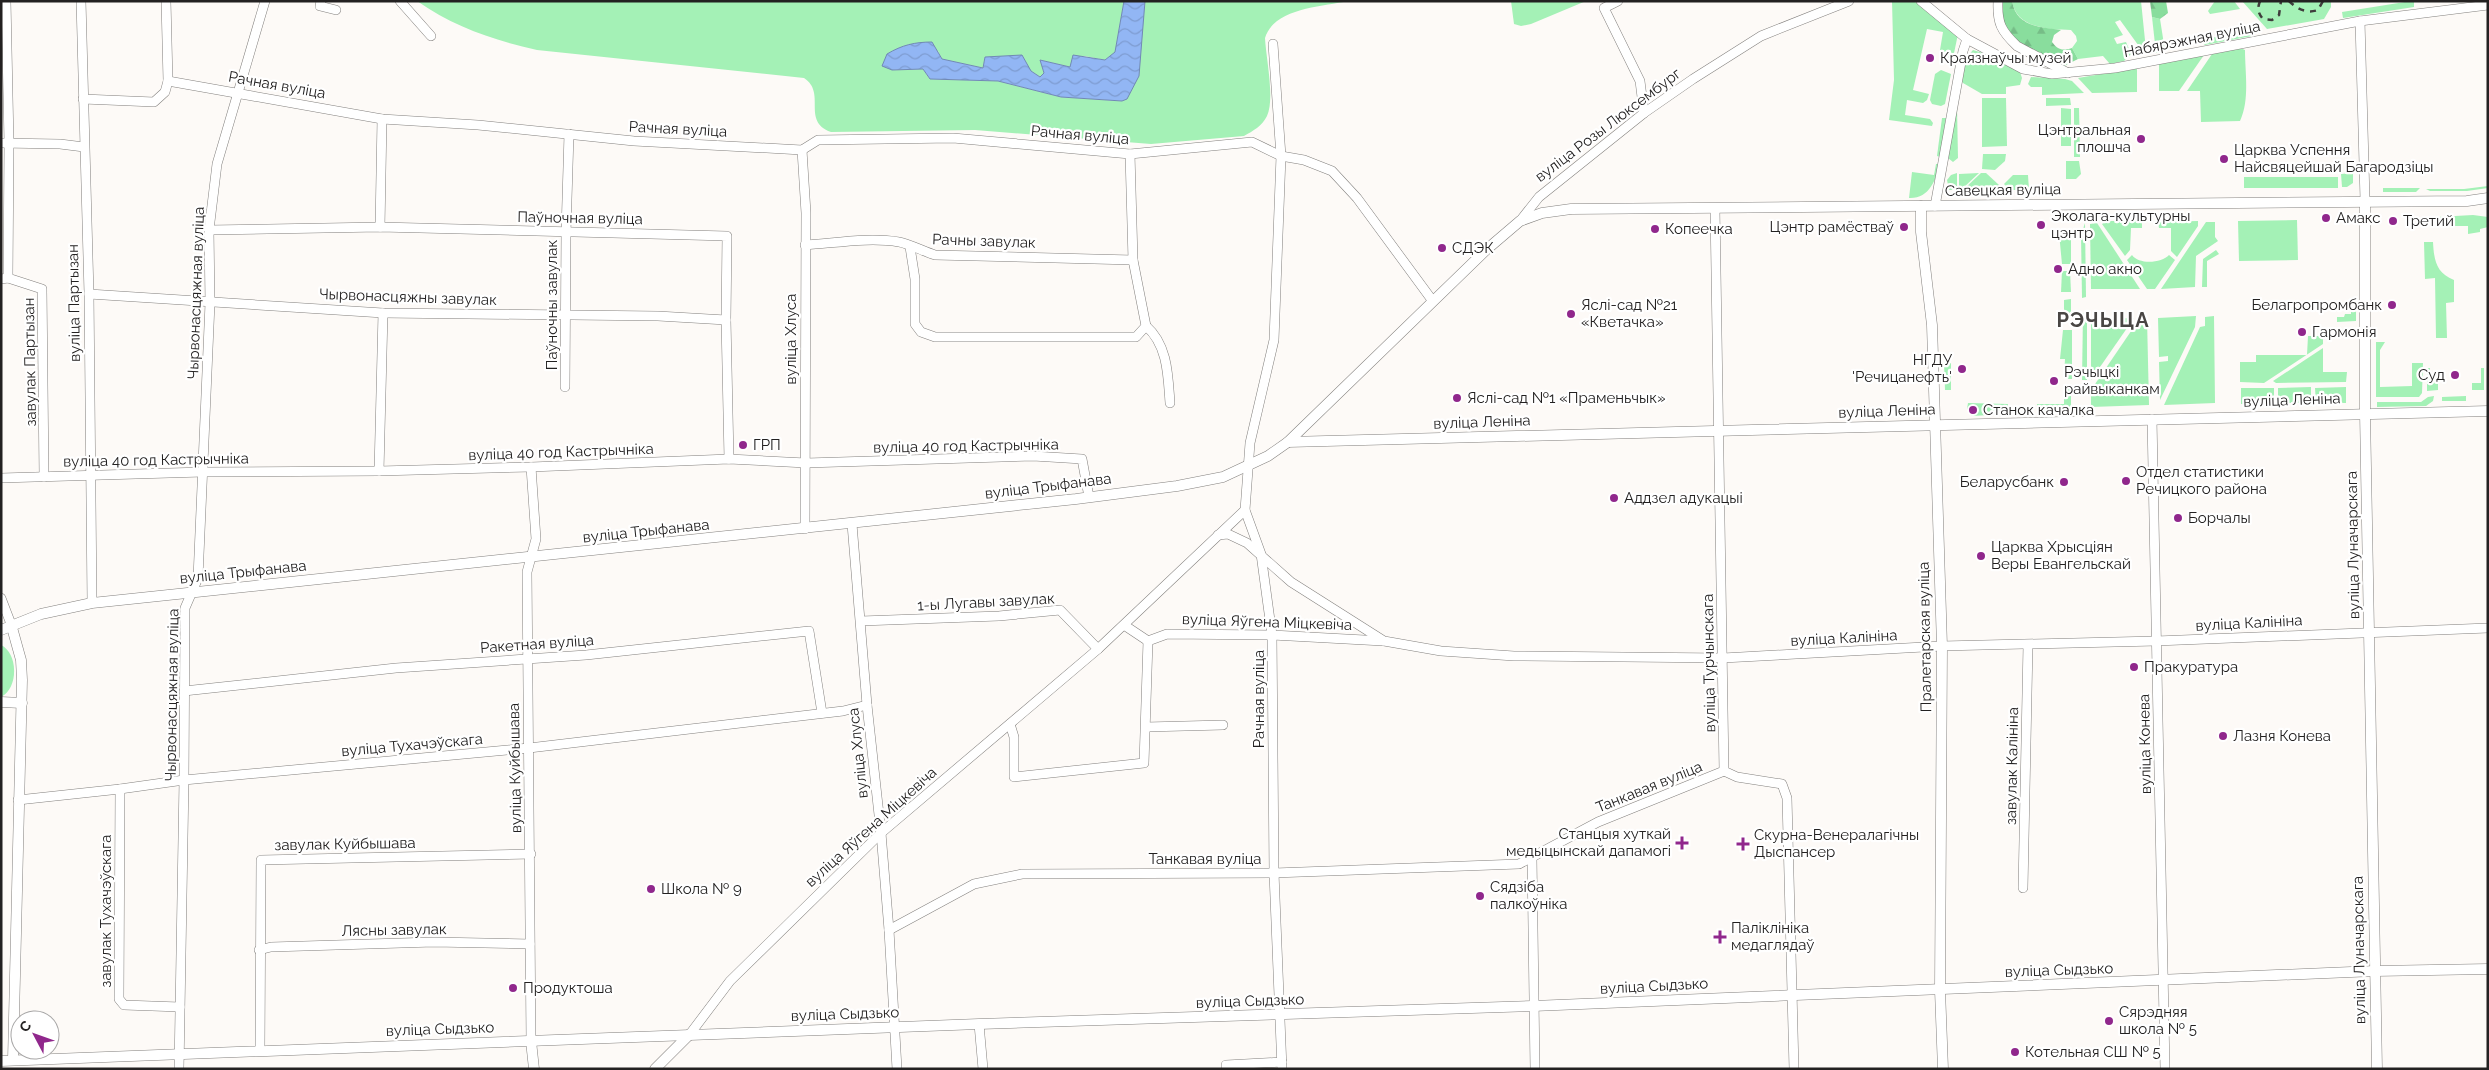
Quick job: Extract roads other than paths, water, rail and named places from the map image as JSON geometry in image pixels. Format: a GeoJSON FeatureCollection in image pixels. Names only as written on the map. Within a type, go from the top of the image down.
{"type":"FeatureCollection","features":[{"type":"Feature","properties":{"kind":"street","name":"завулак Партызан"},"geometry":{"type":"LineString","coordinates":[[6,1],[4,279],[42,289],[44,477]]}},
{"type":"Feature","properties":{"kind":"street","name":"вуліца Партызан"},"geometry":{"type":"LineString","coordinates":[[81,1],[89,294],[92,603]]}},
{"type":"Feature","properties":{"kind":"street"},"geometry":{"type":"LineString","coordinates":[[83,99],[154,102],[165,92],[168,80],[166,1]]}},
{"type":"Feature","properties":{"kind":"street","name":"Чырвонасцяжная вуліца"},"geometry":{"type":"LineString","coordinates":[[178,1069],[184,780],[185,608],[198,578],[210,303],[209,230],[217,164],[265,1]]}},
{"type":"Feature","properties":{"kind":"street"},"geometry":{"type":"LineString","coordinates":[[321,1],[320,6],[336,10]]}},
{"type":"Feature","properties":{"kind":"street"},"geometry":{"type":"LineString","coordinates":[[400,1],[431,36]]}},
{"type":"Feature","properties":{"kind":"street"},"geometry":{"type":"LineString","coordinates":[[1618,1],[1604,8],[1640,81],[1644,113]]}},
{"type":"Feature","properties":{"kind":"street","name":"вуліца Розы Люксембург"},"geometry":{"type":"LineString","coordinates":[[1288,442],[1432,300],[1520,221],[1539,197],[1644,113],[1761,36],[1827,8],[1850,1]]}},
{"type":"Feature","properties":{"kind":"street","name":"Набярэжная вуліца"},"geometry":{"type":"LineString","coordinates":[[1921,1],[1967,39],[2023,69],[2052,74],[2069,74],[2115,68],[2360,21],[2488,5]]}},
{"type":"Feature","properties":{"kind":"street"},"geometry":{"type":"LineString","coordinates":[[1998,1],[1998,23],[2010,40],[2017,46],[2069,74]]}},
{"type":"Feature","properties":{"kind":"street","name":"вуліца Луначарскага"},"geometry":{"type":"LineString","coordinates":[[2360,21],[2365,200],[2368,631],[2377,1069]]}},
{"type":"Feature","properties":{"kind":"street"},"geometry":{"type":"LineString","coordinates":[[1935,206],[1963,51],[1967,39]]}},
{"type":"Feature","properties":{"kind":"street","name":"Рачная вуліца"},"geometry":{"type":"LineString","coordinates":[[1273,44],[1281,156],[1274,340],[1250,443],[1245,510],[1261,554],[1272,635],[1274,872],[1282,1066]]}},
{"type":"Feature","properties":{"kind":"street","name":"Рачная вуліца"},"geometry":{"type":"LineString","coordinates":[[168,80],[382,119],[634,141],[802,150],[818,140],[953,138],[1130,154],[1252,142],[1281,156]]}},
{"type":"Feature","properties":{"kind":"street"},"geometry":{"type":"LineString","coordinates":[[380,227],[382,119]]}},
{"type":"Feature","properties":{"kind":"street","name":"Паўночны завулак"},"geometry":{"type":"LineString","coordinates":[[565,387],[569,134]]}},
{"type":"Feature","properties":{"kind":"street"},"geometry":{"type":"LineString","coordinates":[[5,143],[60,144],[84,147]]}},
{"type":"Feature","properties":{"kind":"street","name":"вуліца Хлуса"},"geometry":{"type":"LineString","coordinates":[[802,150],[806,245],[805,529]]}},
{"type":"Feature","properties":{"kind":"street"},"geometry":{"type":"LineString","coordinates":[[1130,154],[1133,260],[1146,326],[1155,333],[1163,351],[1170,403]]}},
{"type":"Feature","properties":{"kind":"street"},"geometry":{"type":"LineString","coordinates":[[1281,156],[1304,160],[1332,171],[1357,198],[1432,300]]}},
{"type":"Feature","properties":{"kind":"street","name":"Савецкая вуліца"},"geometry":{"type":"LineString","coordinates":[[1520,221],[1542,213],[1571,209],[2468,200],[2488,198]]}},
{"type":"Feature","properties":{"kind":"street","name":"Пралетарская вуліца"},"geometry":{"type":"LineString","coordinates":[[1921,206],[1921,232],[1932,325],[1942,646],[1940,990],[1942,1069]]}},
{"type":"Feature","properties":{"kind":"street","name":"вуліца Турчынскага"},"geometry":{"type":"LineString","coordinates":[[1715,209],[1724,771]]}},
{"type":"Feature","properties":{"kind":"street","name":"Паўночная вуліца"},"geometry":{"type":"LineString","coordinates":[[209,230],[380,227],[727,236],[726,320],[729,459]]}},
{"type":"Feature","properties":{"kind":"street","name":"Рачны завулак"},"geometry":{"type":"LineString","coordinates":[[806,245],[885,240],[902,242],[910,247],[935,255],[1133,260]]}},
{"type":"Feature","properties":{"kind":"street"},"geometry":{"type":"LineString","coordinates":[[910,247],[915,279],[915,324],[921,332],[935,337],[1136,337],[1146,326]]}},
{"type":"Feature","properties":{"kind":"street","name":"Чырвонасцяжны завулак"},"geometry":{"type":"LineString","coordinates":[[89,294],[383,313],[658,316],[726,320]]}},
{"type":"Feature","properties":{"kind":"street"},"geometry":{"type":"LineString","coordinates":[[379,471],[383,313]]}},
{"type":"Feature","properties":{"kind":"street","name":"вуліца Леніна"},"geometry":{"type":"LineString","coordinates":[[1288,442],[2488,411]]}},
{"type":"Feature","properties":{"kind":"street","name":"вуліца Конева"},"geometry":{"type":"LineString","coordinates":[[2152,419],[2165,1069]]}},
{"type":"Feature","properties":{"kind":"street","name":"вуліца Трыфанава"},"geometry":{"type":"LineString","coordinates":[[6,627],[41,614],[92,603],[852,524],[1089,498],[1177,486],[1222,477],[1248,467],[1288,442]]}},
{"type":"Feature","properties":{"kind":"street","name":"вуліца 40 год Кастрычніка"},"geometry":{"type":"LineString","coordinates":[[1,478],[90,474],[530,468],[729,459],[806,463],[1033,456],[1082,459],[1089,498]]}},
{"type":"Feature","properties":{"kind":"street","name":"вуліца Куйбышава"},"geometry":{"type":"LineString","coordinates":[[530,468],[536,540],[528,572],[530,944],[534,1069]]}},
{"type":"Feature","properties":{"kind":"street","name":"вуліца Яўгена Міцкевіча"},"geometry":{"type":"LineString","coordinates":[[655,1069],[690,1034],[730,981],[881,833],[1098,649],[1245,510]]}},
{"type":"Feature","properties":{"kind":"street","name":"вуліца Хлуса"},"geometry":{"type":"LineString","coordinates":[[852,524],[867,705],[881,833],[897,1069]]}},
{"type":"Feature","properties":{"kind":"street","name":"вуліца Калініна"},"geometry":{"type":"LineString","coordinates":[[1218,534],[1228,534],[1247,543],[1291,582],[1384,642],[1442,651],[1514,656],[1723,658],[1942,646],[2156,642],[2368,631],[2488,628]]}},
{"type":"Feature","properties":{"kind":"street"},"geometry":{"type":"LineString","coordinates":[[1,598],[6,627],[21,660],[22,703],[18,800],[13,1065]]}},
{"type":"Feature","properties":{"kind":"street","name":"1-ы Лугавы завулак"},"geometry":{"type":"LineString","coordinates":[[860,621],[998,616],[1060,610],[1098,649]]}},
{"type":"Feature","properties":{"kind":"street"},"geometry":{"type":"LineString","coordinates":[[1010,724],[1014,737],[1014,777],[1144,763],[1148,641],[1124,625]]}},
{"type":"Feature","properties":{"kind":"street","name":"Ракетная вуліца"},"geometry":{"type":"LineString","coordinates":[[184,690],[396,668],[586,655],[809,631],[822,713]]}},
{"type":"Feature","properties":{"kind":"street","name":"вуліца Яўгена Міцкевіча"},"geometry":{"type":"LineString","coordinates":[[1148,641],[1167,634],[1272,635],[1384,642]]}},
{"type":"Feature","properties":{"kind":"street","name":"завулак Калініна"},"geometry":{"type":"LineString","coordinates":[[2023,888],[2028,645]]}},
{"type":"Feature","properties":{"kind":"street"},"geometry":{"type":"LineString","coordinates":[[1,702],[22,703]]}},
{"type":"Feature","properties":{"kind":"street","name":"вуліца Тухачэўскага"},"geometry":{"type":"LineString","coordinates":[[18,800],[184,780],[529,748],[822,713],[867,705]]}},
{"type":"Feature","properties":{"kind":"street"},"geometry":{"type":"LineString","coordinates":[[1146,727],[1223,725]]}},
{"type":"Feature","properties":{"kind":"street"},"geometry":{"type":"LineString","coordinates":[[1724,771],[1737,776],[1782,784],[1787,798],[1794,1069]]}},
{"type":"Feature","properties":{"kind":"street","name":"Танкавая вуліца"},"geometry":{"type":"LineString","coordinates":[[889,930],[974,884],[1022,874],[1274,872],[1519,864],[1598,822],[1724,771]]}},
{"type":"Feature","properties":{"kind":"street","name":"завулак Тухачэўскага"},"geometry":{"type":"LineString","coordinates":[[120,789],[119,999],[124,1005],[180,1007]]}},
{"type":"Feature","properties":{"kind":"street","name":"завулак Куйбышава"},"geometry":{"type":"LineString","coordinates":[[260,1052],[259,950],[261,860],[531,854]]}},
{"type":"Feature","properties":{"kind":"street"},"geometry":{"type":"LineString","coordinates":[[1532,858],[1535,1069]]}},
{"type":"Feature","properties":{"kind":"street","name":"Лясны завулак"},"geometry":{"type":"LineString","coordinates":[[259,950],[271,947],[434,942],[530,944]]}},
{"type":"Feature","properties":{"kind":"street","name":"вуліца Сыдзько"},"geometry":{"type":"LineString","coordinates":[[1,1061],[13,1065],[178,1055],[532,1042],[690,1034],[1533,1006],[2375,971],[2488,969]]}},
{"type":"Feature","properties":{"kind":"street"},"geometry":{"type":"LineString","coordinates":[[980,1024],[983,1069]]}},
{"type":"Feature","properties":{"kind":"street"},"geometry":{"type":"LineString","coordinates":[[1226,1069],[1226,1065],[1282,1066]]}},
{"type":"Feature","properties":{"kind":"water"},"geometry":{"type":"Polygon","coordinates":[[[1124,1],[1145,1],[1139,76],[1127,99],[1122,101],[1061,97],[998,81],[930,79],[923,69],[892,70],[882,66],[887,54],[898,48],[914,43],[926,42],[932,42],[942,59],[983,68],[985,57],[1022,55],[1031,71],[1040,77],[1044,73],[1040,60],[1070,67],[1073,55],[1105,60],[1115,52],[1124,1]]]}},
{"type":"Feature","properties":{"kind":"railway"},"geometry":{"type":"LineString","coordinates":[[2260,1],[2258,9],[2260,15],[2263,19],[2272,20],[2279,15],[2281,1]]}},
{"type":"Feature","properties":{"kind":"railway"},"geometry":{"type":"LineString","coordinates":[[2289,1],[2306,11],[2318,10],[2323,1]]}},
{"type":"Feature","properties":{"kind":"place","name":"Краязнаўчы музей"},"geometry":{"type":"Point","coordinates":[1930,58]}},
{"type":"Feature","properties":{"kind":"place","name":"Цэнтральная плошча"},"geometry":{"type":"Point","coordinates":[2141,139]}},
{"type":"Feature","properties":{"kind":"place","name":"Царква Успення Найсвяцейшай Багародзіцы"},"geometry":{"type":"Point","coordinates":[2224,159]}},
{"type":"Feature","properties":{"kind":"place","name":"Амакс"},"geometry":{"type":"Point","coordinates":[2326,218]}},
{"type":"Feature","properties":{"kind":"place","name":"Третий"},"geometry":{"type":"Point","coordinates":[2393,221]}},
{"type":"Feature","properties":{"kind":"place","name":"Эколага-культурны цэнтр"},"geometry":{"type":"Point","coordinates":[2041,225]}},
{"type":"Feature","properties":{"kind":"place","name":"Цэнтр рамёстваў"},"geometry":{"type":"Point","coordinates":[1904,227]}},
{"type":"Feature","properties":{"kind":"place","name":"Копеечка"},"geometry":{"type":"Point","coordinates":[1655,229]}},
{"type":"Feature","properties":{"kind":"place","name":"СДЭК"},"geometry":{"type":"Point","coordinates":[1442,248]}},
{"type":"Feature","properties":{"kind":"place","name":"Адно акно"},"geometry":{"type":"Point","coordinates":[2058,269]}},
{"type":"Feature","properties":{"kind":"place","name":"Белагропромбанк"},"geometry":{"type":"Point","coordinates":[2392,305]}},
{"type":"Feature","properties":{"kind":"place","name":"Яслі-сад №21 «Кветачка»"},"geometry":{"type":"Point","coordinates":[1571,314]}},
{"type":"Feature","properties":{"kind":"place","name":"Гармонія"},"geometry":{"type":"Point","coordinates":[2302,332]}},
{"type":"Feature","properties":{"kind":"place","name":"НГДУ 'Речицанефть'"},"geometry":{"type":"Point","coordinates":[1962,369]}},
{"type":"Feature","properties":{"kind":"place","name":"Суд"},"geometry":{"type":"Point","coordinates":[2455,375]}},
{"type":"Feature","properties":{"kind":"place","name":"Рэчыцкі райвыканкам"},"geometry":{"type":"Point","coordinates":[2054,381]}},
{"type":"Feature","properties":{"kind":"place","name":"Яслі-сад №1 «Праменьчык»"},"geometry":{"type":"Point","coordinates":[1457,398]}},
{"type":"Feature","properties":{"kind":"place","name":"Станок качалка"},"geometry":{"type":"Point","coordinates":[1973,410]}},
{"type":"Feature","properties":{"kind":"place","name":"ГРП"},"geometry":{"type":"Point","coordinates":[743,445]}},
{"type":"Feature","properties":{"kind":"place","name":"Отдел статистики Речицкого района"},"geometry":{"type":"Point","coordinates":[2126,481]}},
{"type":"Feature","properties":{"kind":"place","name":"Беларусбанк"},"geometry":{"type":"Point","coordinates":[2064,482]}},
{"type":"Feature","properties":{"kind":"place","name":"Аддзел адукацыі"},"geometry":{"type":"Point","coordinates":[1614,498]}},
{"type":"Feature","properties":{"kind":"place","name":"Борчалы"},"geometry":{"type":"Point","coordinates":[2178,518]}},
{"type":"Feature","properties":{"kind":"place","name":"Царква Хрысціян Веры Евангельскай"},"geometry":{"type":"Point","coordinates":[1981,556]}},
{"type":"Feature","properties":{"kind":"place","name":"Пракуратура"},"geometry":{"type":"Point","coordinates":[2134,667]}},
{"type":"Feature","properties":{"kind":"place","name":"Лазня Конева"},"geometry":{"type":"Point","coordinates":[2223,736]}},
{"type":"Feature","properties":{"kind":"place","name":"Станцыя хуткай медыцынскай дапамогі"},"geometry":{"type":"Point","coordinates":[1682,843]}},
{"type":"Feature","properties":{"kind":"place","name":"Скурна-Венералагічны Дыспансер"},"geometry":{"type":"Point","coordinates":[1743,844]}},
{"type":"Feature","properties":{"kind":"place","name":"Школа № 9"},"geometry":{"type":"Point","coordinates":[651,889]}},
{"type":"Feature","properties":{"kind":"place","name":"Сядзіба палкоўніка"},"geometry":{"type":"Point","coordinates":[1480,896]}},
{"type":"Feature","properties":{"kind":"place","name":"Паліклініка медаглядаў"},"geometry":{"type":"Point","coordinates":[1720,937]}},
{"type":"Feature","properties":{"kind":"place","name":"Продуктоша"},"geometry":{"type":"Point","coordinates":[513,988]}},
{"type":"Feature","properties":{"kind":"place","name":"Сярэдняя школа № 5"},"geometry":{"type":"Point","coordinates":[2109,1021]}},
{"type":"Feature","properties":{"kind":"place","name":"Котельная СШ № 5"},"geometry":{"type":"Point","coordinates":[2015,1052]}},
{"type":"Feature","properties":{"kind":"district","name":"РЭЧЫЦА"},"geometry":{"type":"Point","coordinates":[2103,320]}}]}
